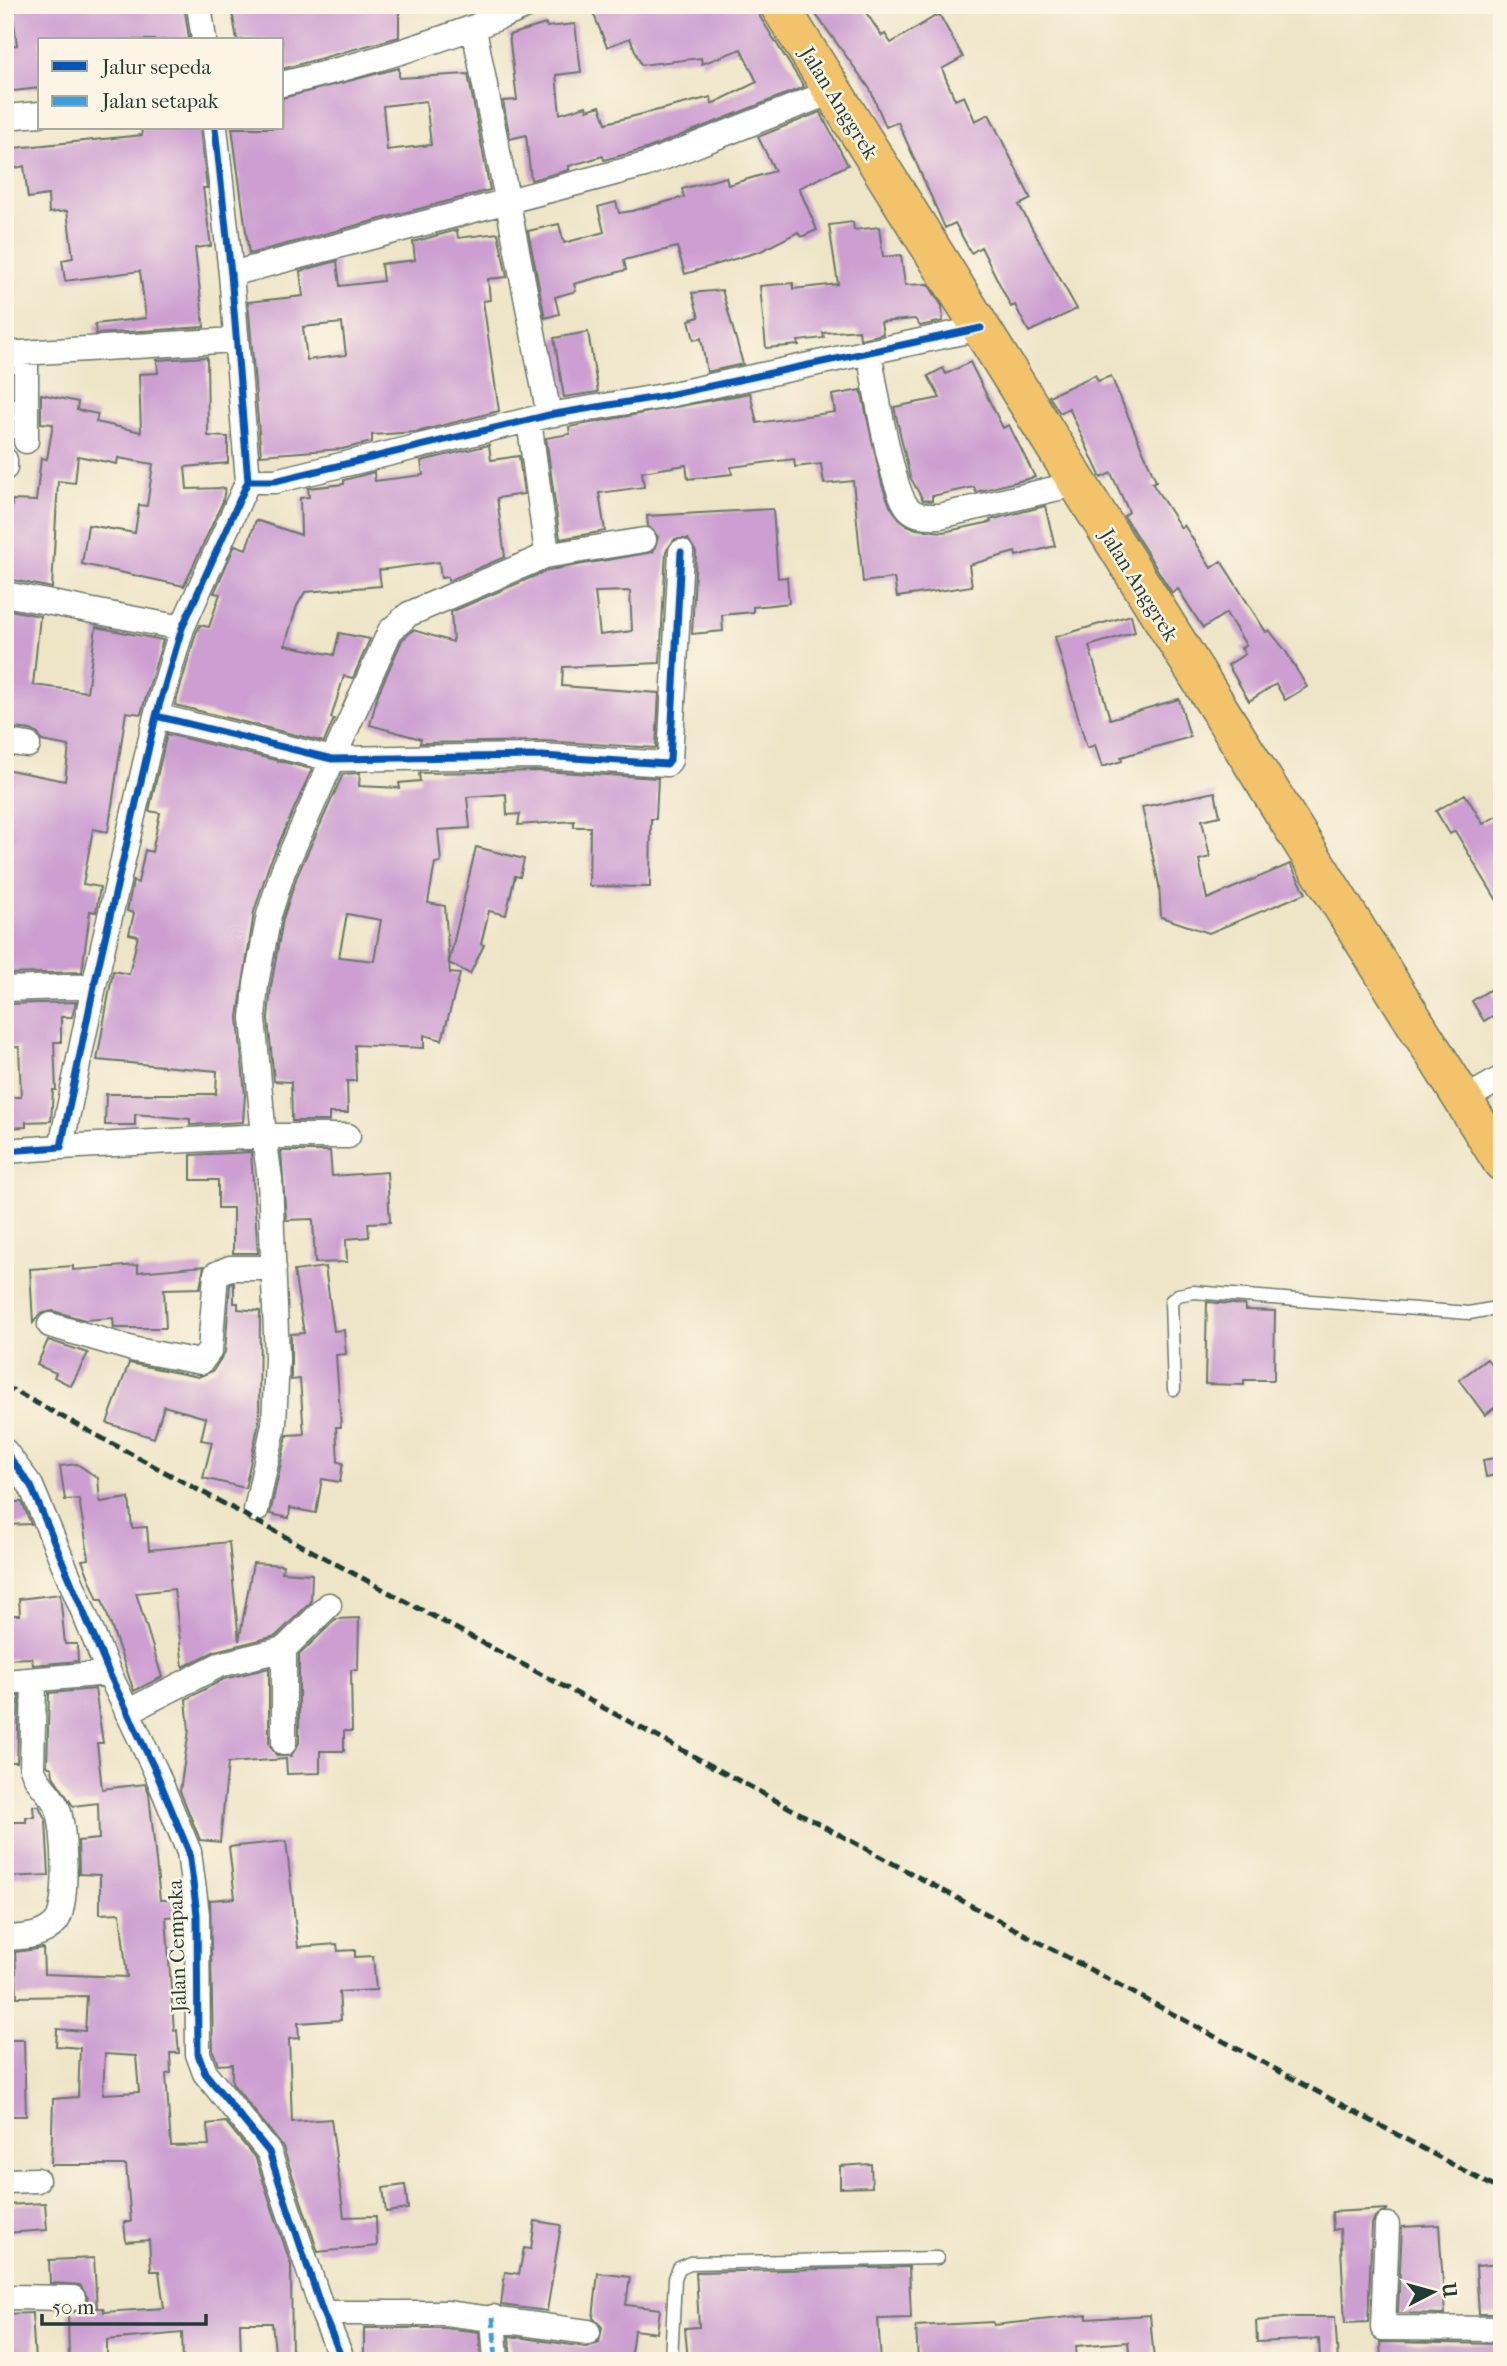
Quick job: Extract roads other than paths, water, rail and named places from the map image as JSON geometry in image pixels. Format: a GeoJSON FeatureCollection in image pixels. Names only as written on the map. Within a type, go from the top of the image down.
{"type":"FeatureCollection","features":[{"type":"Feature","properties":{"kind":"highway","name":"Jalan Anggrek"},"geometry":{"type":"LineString","coordinates":[[779,5],[1075,484],[1502,1162]]}},
{"type":"Feature","properties":{"kind":"street"},"geometry":{"type":"LineString","coordinates":[[199,5],[204,38]]}},
{"type":"Feature","properties":{"kind":"street"},"geometry":{"type":"LineString","coordinates":[[284,84],[367,64],[474,29],[530,5]]}},
{"type":"Feature","properties":{"kind":"street"},"geometry":{"type":"LineString","coordinates":[[474,29],[505,200],[539,418],[545,556]]}},
{"type":"Feature","properties":{"kind":"street"},"geometry":{"type":"LineString","coordinates":[[231,274],[645,165],[831,92]]}},
{"type":"Feature","properties":{"kind":"street"},"geometry":{"type":"LineString","coordinates":[[5,117],[38,114]]}},
{"type":"Feature","properties":{"kind":"street"},"geometry":{"type":"LineString","coordinates":[[61,1147],[94,986],[156,716],[182,628],[248,481],[231,274],[215,130]]}},
{"type":"Feature","properties":{"kind":"street"},"geometry":{"type":"LineString","coordinates":[[248,481],[275,481],[539,418],[664,396],[981,328]]}},
{"type":"Feature","properties":{"kind":"street"},"geometry":{"type":"LineString","coordinates":[[24,441],[16,354],[235,340]]}},
{"type":"Feature","properties":{"kind":"street"},"geometry":{"type":"LineString","coordinates":[[869,352],[896,483],[910,510],[920,516],[940,516],[1075,484]]}},
{"type":"Feature","properties":{"kind":"street"},"geometry":{"type":"LineString","coordinates":[[5,460],[5,468]]}},
{"type":"Feature","properties":{"kind":"street"},"geometry":{"type":"LineString","coordinates":[[256,1510],[274,1424],[277,1359],[270,1179],[253,1018],[261,952],[283,871],[379,649],[397,621],[545,556],[643,540]]}},
{"type":"Feature","properties":{"kind":"street"},"geometry":{"type":"LineString","coordinates":[[156,716],[332,760],[542,756],[667,764],[670,760],[681,552]]}},
{"type":"Feature","properties":{"kind":"street"},"geometry":{"type":"LineString","coordinates":[[5,594],[182,628]]}},
{"type":"Feature","properties":{"kind":"street"},"geometry":{"type":"LineString","coordinates":[[5,989],[94,986]]}},
{"type":"Feature","properties":{"kind":"street"},"geometry":{"type":"LineString","coordinates":[[1463,1100],[1502,1078]]}},
{"type":"Feature","properties":{"kind":"street"},"geometry":{"type":"LineString","coordinates":[[5,1151],[264,1136],[348,1136]]}},
{"type":"Feature","properties":{"kind":"street"},"geometry":{"type":"LineString","coordinates":[[50,1325],[136,1350],[201,1362],[210,1350],[216,1274],[230,1268],[274,1268]]}},
{"type":"Feature","properties":{"kind":"street","name":"Jalan Cempaka"},"geometry":{"type":"LineString","coordinates":[[5,1451],[31,1486],[109,1674],[189,1852],[197,1914],[198,2054],[205,2073],[269,2152],[323,2313],[343,2361]]}},
{"type":"Feature","properties":{"kind":"street"},"geometry":{"type":"LineString","coordinates":[[5,1486],[31,1486]]}},
{"type":"Feature","properties":{"kind":"street"},"geometry":{"type":"LineString","coordinates":[[127,1712],[219,1665],[284,1649],[329,1605]]}},
{"type":"Feature","properties":{"kind":"street"},"geometry":{"type":"LineString","coordinates":[[284,1649],[284,1743]]}},
{"type":"Feature","properties":{"kind":"street"},"geometry":{"type":"LineString","coordinates":[[5,1682],[109,1674]]}},
{"type":"Feature","properties":{"kind":"street"},"geometry":{"type":"LineString","coordinates":[[15,1938],[43,1932],[57,1921],[64,1877],[59,1811],[34,1777],[32,1768],[34,1681]]}},
{"type":"Feature","properties":{"kind":"street"},"geometry":{"type":"LineString","coordinates":[[5,2180],[37,2180]]}},
{"type":"Feature","properties":{"kind":"street"},"geometry":{"type":"LineString","coordinates":[[1387,2225],[1383,2328],[1502,2329]]}},
{"type":"Feature","properties":{"kind":"street"},"geometry":{"type":"LineString","coordinates":[[5,2298],[73,2298]]}},
{"type":"Feature","properties":{"kind":"street"},"geometry":{"type":"LineString","coordinates":[[323,2313],[446,2313],[588,2332]]}},
{"type":"Feature","properties":{"kind":"street"},"geometry":{"type":"LineString","coordinates":[[493,2318],[496,2361]]}},
{"type":"Feature","properties":{"kind":"lane"},"geometry":{"type":"LineString","coordinates":[[1174,1389],[1171,1301],[1178,1295],[1193,1293],[1469,1313],[1502,1307]]}},
{"type":"Feature","properties":{"kind":"lane"},"geometry":{"type":"LineString","coordinates":[[671,2361],[675,2278],[679,2268],[690,2263],[937,2258]]}},
{"type":"Feature","properties":{"kind":"railway"},"geometry":{"type":"LineString","coordinates":[[5,1386],[1502,2191]]}}]}
